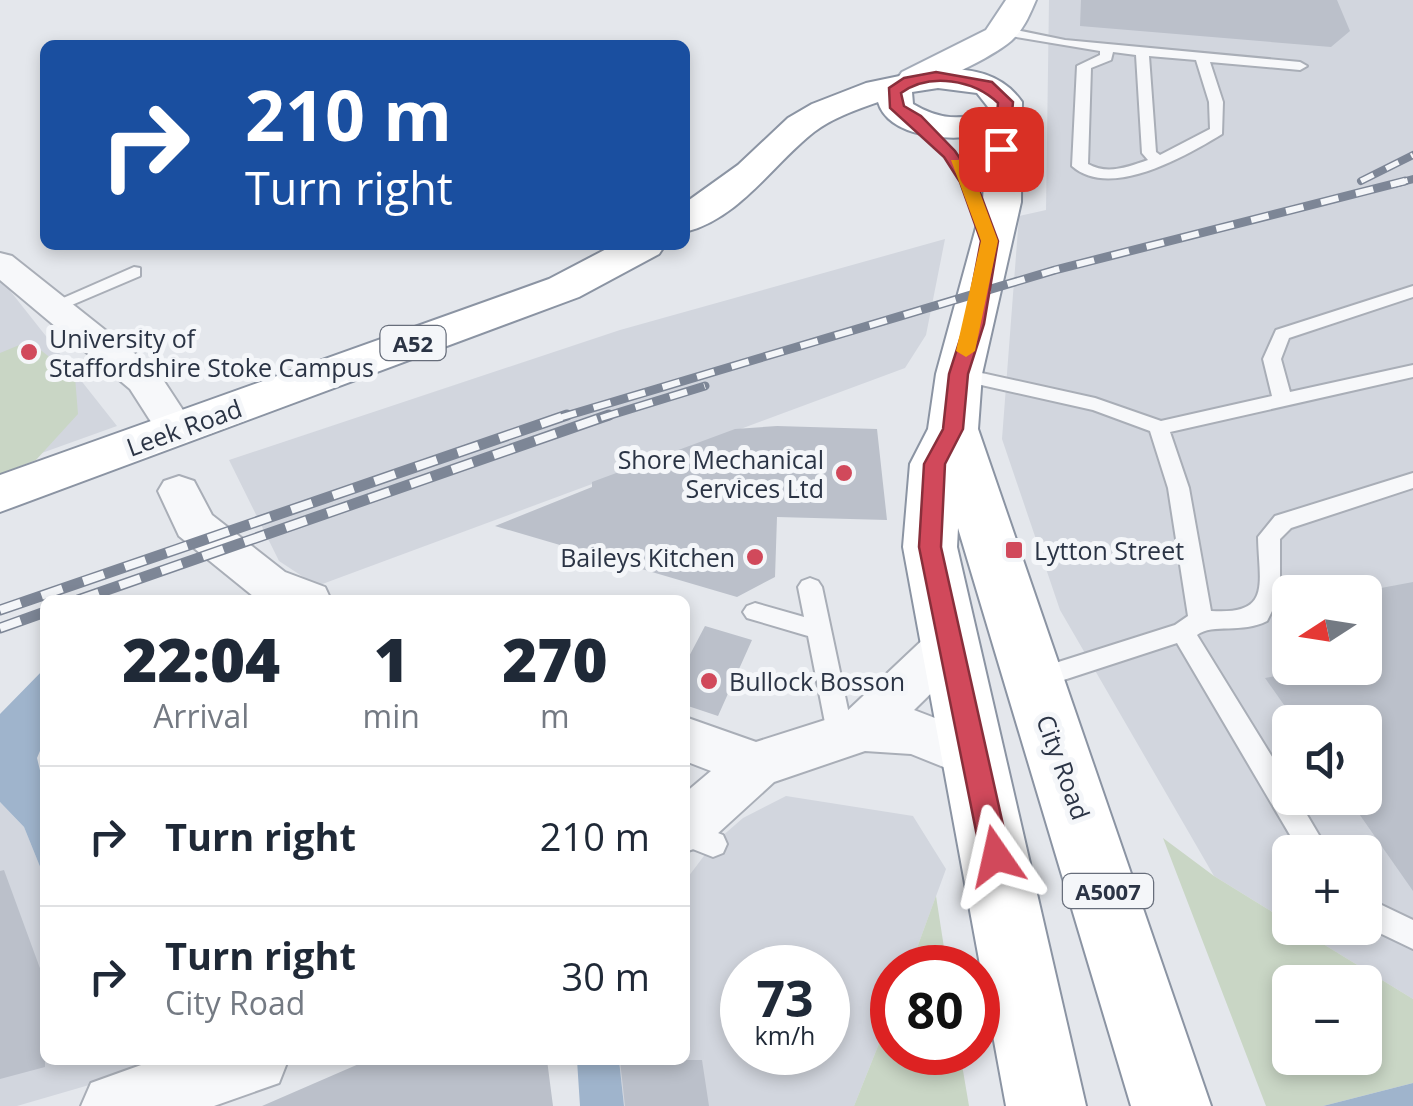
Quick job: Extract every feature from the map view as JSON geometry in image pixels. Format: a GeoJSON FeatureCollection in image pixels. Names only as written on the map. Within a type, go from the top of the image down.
{"type":"FeatureCollection","features":[{"type":"Feature","properties":{"kind":"main road"},"geometry":{"type":"LineString","coordinates":[[910,100],[999,34],[1011,23],[1020,0]]}},
{"type":"Feature","properties":{"kind":"main road"},"geometry":{"type":"LineString","coordinates":[[999,34],[993,70],[1002,100],[1002,202],[956,401],[935,464],[930,547],[1046,1106]]}},
{"type":"Feature","properties":{"kind":"main road"},"geometry":{"type":"LineString","coordinates":[[690,216],[770,156],[959,77],[1002,100]]}},
{"type":"Feature","properties":{"kind":"main road"},"geometry":{"type":"LineString","coordinates":[[910,100],[944,126],[974,126],[994,120],[1002,100]]}},
{"type":"Feature","properties":{"kind":"main road"},"geometry":{"type":"LineString","coordinates":[[910,100],[964,175],[990,241]]}},
{"type":"Feature","properties":{"kind":"main road","name":"Leek Road"},"geometry":{"type":"LineString","coordinates":[[0,494],[564,288],[636,250]]}},
{"type":"Feature","properties":{"kind":"main road","name":"City Road"},"geometry":{"type":"LineString","coordinates":[[956,401],[1032,680],[1116,915],[1170,1106]]}},
{"type":"Feature","properties":{"kind":"street"},"geometry":{"type":"LineString","coordinates":[[0,263],[144,380],[176,430]]}},
{"type":"Feature","properties":{"kind":"street"},"geometry":{"type":"LineString","coordinates":[[179,491],[195,525],[270,584],[296,595]]}},
{"type":"Feature","properties":{"kind":"street"},"geometry":{"type":"LineString","coordinates":[[851,734],[948,646]]}},
{"type":"Feature","properties":{"kind":"street"},"geometry":{"type":"LineString","coordinates":[[694,835],[756,765],[851,734],[915,732],[976,757]]}},
{"type":"Feature","properties":{"kind":"street"},"geometry":{"type":"LineString","coordinates":[[690,741],[756,765]]}},
{"type":"Feature","properties":{"kind":"street"},"geometry":{"type":"LineString","coordinates":[[114,1106],[241,1065]]}},
{"type":"Feature","properties":{"kind":"lane"},"geometry":{"type":"LineString","coordinates":[[999,34],[1300,66]]}},
{"type":"Feature","properties":{"kind":"lane"},"geometry":{"type":"LineString","coordinates":[[1108,48],[1106,57],[1084,66],[1080,166],[1086,172],[1121,174],[1217,131],[1216,102],[1202,57]]}},
{"type":"Feature","properties":{"kind":"lane"},"geometry":{"type":"LineString","coordinates":[[1142,51],[1149,153],[1156,160]]}},
{"type":"Feature","properties":{"kind":"lane"},"geometry":{"type":"LineString","coordinates":[[54,306],[134,272]]}},
{"type":"Feature","properties":{"kind":"lane"},"geometry":{"type":"LineString","coordinates":[[1283,400],[1272,372],[1271,350],[1282,334],[1413,290]]}},
{"type":"Feature","properties":{"kind":"lane"},"geometry":{"type":"LineString","coordinates":[[1158,428],[1413,371]]}},
{"type":"Feature","properties":{"kind":"lane"},"geometry":{"type":"LineString","coordinates":[[956,401],[1127,411],[1158,428],[1171,458],[1192,626],[1306,835]]}},
{"type":"Feature","properties":{"kind":"lane"},"geometry":{"type":"LineString","coordinates":[[1032,680],[1192,626],[1250,620],[1262,611],[1269,594],[1270,537],[1283,522],[1413,480]]}},
{"type":"Feature","properties":{"kind":"lane"},"geometry":{"type":"LineString","coordinates":[[810,586],[818,630],[851,734]]}},
{"type":"Feature","properties":{"kind":"lane"},"geometry":{"type":"LineString","coordinates":[[755,612],[818,630]]}},
{"type":"Feature","properties":{"kind":"lane"},"geometry":{"type":"LineString","coordinates":[[1382,920],[1413,936]]}},
{"type":"Feature","properties":{"kind":"shaded area"},"geometry":{"type":"Polygon","coordinates":[[[1049,0],[1413,0],[1413,999],[1382,980],[1382,965],[1357,965],[1325,945],[1382,945],[1382,835],[1272,835],[1272,912],[1214,876],[1060,610],[1002,439],[1019,216],[1046,210],[1049,0]]]}},
{"type":"Feature","properties":{"kind":"shaded area"},"geometry":{"type":"Polygon","coordinates":[[[945,239],[926,335],[905,368],[317,586],[279,561],[229,460],[620,330],[945,239]]]}},
{"type":"Feature","properties":{"kind":"shaded area","name":"University of Staffordshire Stoke Campus"},"geometry":{"type":"Polygon","coordinates":[[[0,278],[117,426],[0,468],[0,278]]]}},
{"type":"Feature","properties":{"kind":"shaded area"},"geometry":{"type":"Polygon","coordinates":[[[786,796],[913,816],[946,869],[918,945],[870,945],[870,1066],[854,1106],[624,1106],[620,1065],[690,1065],[690,874],[713,844],[743,818],[786,796]]]}},
{"type":"Feature","properties":{"kind":"shaded area"},"geometry":{"type":"Polygon","coordinates":[[[0,802],[24,827],[40,867],[40,1065],[135,1065],[96,1083],[17,1106],[0,1106],[0,802]]]}},
{"type":"Feature","properties":{"kind":"green space","name":"University of Staffordshire Stoke Campus"},"geometry":{"type":"Polygon","coordinates":[[[29,341],[75,377],[78,414],[36,460],[0,474],[0,353],[29,341]]]}},
{"type":"Feature","properties":{"kind":"green space"},"geometry":{"type":"Polygon","coordinates":[[[1163,838],[1272,912],[1272,945],[1325,945],[1357,965],[1272,965],[1272,1075],[1382,1075],[1382,980],[1413,999],[1413,1083],[1323,1106],[1266,1106],[1163,838]]]}},
{"type":"Feature","properties":{"kind":"green space"},"geometry":{"type":"Polygon","coordinates":[[[936,896],[944,945],[918,945],[936,896]]]}},
{"type":"Feature","properties":{"kind":"green space"},"geometry":{"type":"Polygon","coordinates":[[[870,1066],[870,1075],[964,1075],[969,1106],[854,1106],[870,1066]]]}},
{"type":"Feature","properties":{"kind":"water"},"geometry":{"type":"Polygon","coordinates":[[[40,673],[40,867],[24,827],[0,802],[0,714],[40,673]]]}},
{"type":"Feature","properties":{"kind":"water"},"geometry":{"type":"Polygon","coordinates":[[[577,1065],[620,1065],[624,1106],[580,1106],[577,1065]]]}},
{"type":"Feature","properties":{"kind":"water"},"geometry":{"type":"Polygon","coordinates":[[[1413,1083],[1413,1106],[1323,1106],[1413,1083]]]}},
{"type":"Feature","properties":{"kind":"pier"},"geometry":{"type":"Polygon","coordinates":[[[93,528],[107,595],[49,595],[50,552],[44,545],[93,528]]]}},
{"type":"Feature","properties":{"kind":"building"},"geometry":{"type":"Polygon","coordinates":[[[1081,0],[1337,0],[1350,31],[1331,47],[1080,26],[1081,0]]]}},
{"type":"Feature","properties":{"kind":"building"},"geometry":{"type":"Polygon","coordinates":[[[735,429],[877,429],[887,520],[777,517],[775,577],[737,597],[495,526],[592,487],[592,482],[735,429]]]}},
{"type":"Feature","properties":{"kind":"building"},"geometry":{"type":"Polygon","coordinates":[[[1413,582],[1413,891],[1382,847],[1382,835],[1374,835],[1360,815],[1382,815],[1382,705],[1284,705],[1265,678],[1272,677],[1272,685],[1382,685],[1382,588],[1413,582]]]}},
{"type":"Feature","properties":{"kind":"building","name":"Bullock Bosson"},"geometry":{"type":"Polygon","coordinates":[[[705,626],[752,640],[718,716],[690,707],[690,654],[705,626]]]}},
{"type":"Feature","properties":{"kind":"building"},"geometry":{"type":"Polygon","coordinates":[[[4,870],[40,968],[40,1065],[45,1067],[0,1079],[0,871],[4,870]]]}},
{"type":"Feature","properties":{"kind":"building"},"geometry":{"type":"Polygon","coordinates":[[[690,1060],[702,1060],[709,1106],[625,1106],[621,1065],[690,1065],[690,1060]]]}},
{"type":"Feature","properties":{"kind":"building"},"geometry":{"type":"Polygon","coordinates":[[[356,1065],[548,1065],[553,1106],[262,1106],[356,1065]]]}},
{"type":"Feature","properties":{"kind":"railway"},"geometry":{"type":"LineString","coordinates":[[1361,181],[1413,155]]}},
{"type":"Feature","properties":{"kind":"railway"},"geometry":{"type":"LineString","coordinates":[[1394,184],[1413,179]]}},
{"type":"Feature","properties":{"kind":"railway"},"geometry":{"type":"LineString","coordinates":[[559,418],[1055,270],[1405,181]]}},
{"type":"Feature","properties":{"kind":"railway"},"geometry":{"type":"LineString","coordinates":[[601,418],[705,386]]}},
{"type":"Feature","properties":{"kind":"railway"},"geometry":{"type":"LineString","coordinates":[[44,595],[567,415]]}},
{"type":"Feature","properties":{"kind":"railway"},"geometry":{"type":"LineString","coordinates":[[92,595],[609,415]]}},
{"type":"Feature","properties":{"kind":"railway"},"geometry":{"type":"LineString","coordinates":[[0,610],[40,596]]}},
{"type":"Feature","properties":{"kind":"railway"},"geometry":{"type":"LineString","coordinates":[[0,628],[40,614]]}},
{"type":"Feature","properties":{"kind":"slow traffic"},"geometry":{"type":"LineString","coordinates":[[956,163],[968,182],[990,241],[966,351]]}},
{"type":"Feature","properties":{"kind":"place","name":"University of Staffordshire Stoke Campus"},"geometry":{"type":"Point","coordinates":[29,352]}},
{"type":"Feature","properties":{"kind":"place","name":"Shore Mechanical Services Ltd"},"geometry":{"type":"Point","coordinates":[844,473]}},
{"type":"Feature","properties":{"kind":"place","name":"Lytton Street"},"geometry":{"type":"Point","coordinates":[1014,550]}},
{"type":"Feature","properties":{"kind":"place","name":"Baileys Kitchen"},"geometry":{"type":"Point","coordinates":[755,557]}},
{"type":"Feature","properties":{"kind":"place","name":"Bullock Bosson"},"geometry":{"type":"Point","coordinates":[709,681]}},
{"type":"Feature","properties":{"kind":"route"},"geometry":{"type":"LineString","coordinates":[[996,856],[940,609],[930,547],[935,464],[953,429],[958,374],[974,324],[990,241],[968,182],[950,154],[898,108],[892,98],[894,91],[920,77],[959,77],[988,85],[1006,102],[1001,149]]}}]}
